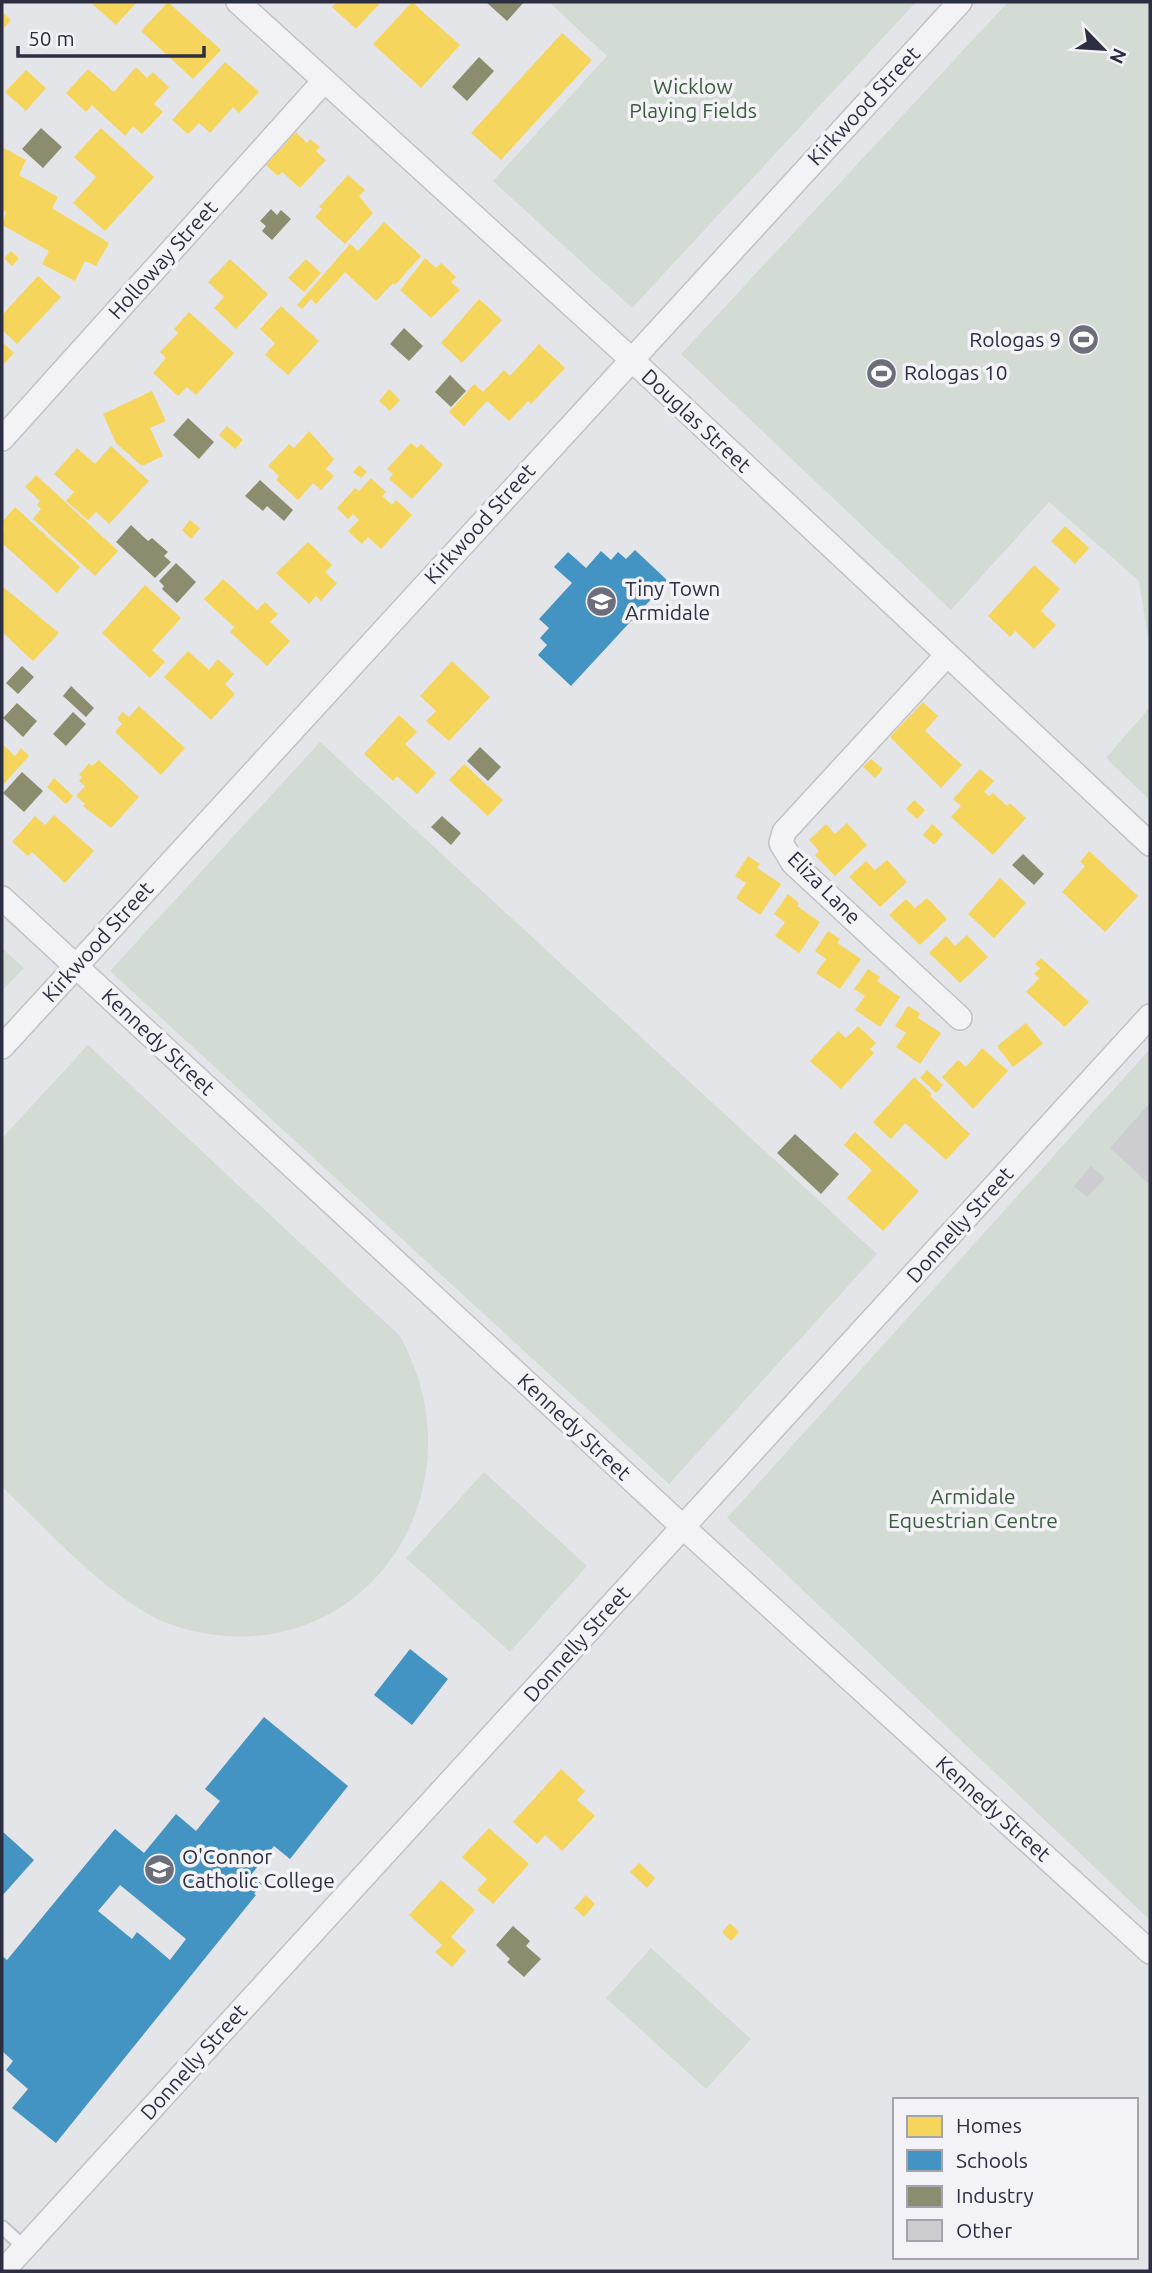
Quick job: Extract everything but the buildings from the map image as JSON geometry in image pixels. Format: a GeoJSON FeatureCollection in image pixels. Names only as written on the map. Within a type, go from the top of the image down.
{"type":"FeatureCollection","features":[{"type":"Feature","properties":{"kind":"street","name":"Douglas Street"},"geometry":{"type":"LineString","coordinates":[[238,2],[631,359],[1150,844]]}},
{"type":"Feature","properties":{"kind":"street","name":"Kirkwood Street"},"geometry":{"type":"LineString","coordinates":[[2,1047],[960,2]]}},
{"type":"Feature","properties":{"kind":"street","name":"Holloway Street"},"geometry":{"type":"LineString","coordinates":[[2,439],[324,81]]}},
{"type":"Feature","properties":{"kind":"street","name":"Eliza Lane"},"geometry":{"type":"LineString","coordinates":[[946,656],[784,832],[782,842],[793,863],[960,1017]]}},
{"type":"Feature","properties":{"kind":"street","name":"Kennedy Street"},"geometry":{"type":"LineString","coordinates":[[2,898],[684,1528],[1150,1952]]}},
{"type":"Feature","properties":{"kind":"street","name":"Donnelly Street"},"geometry":{"type":"LineString","coordinates":[[3,2271],[1150,1016]]}},
{"type":"Feature","properties":{"kind":"lane"},"geometry":{"type":"LineString","coordinates":[[2,2227],[25,2248]]}},
{"type":"Feature","properties":{"kind":"green space","name":"Wicklow Playing Fields"},"geometry":{"type":"Polygon","coordinates":[[[549,2],[916,2],[632,308],[493,181],[607,56],[549,2]]]}},
{"type":"Feature","properties":{"kind":"green space"},"geometry":{"type":"Polygon","coordinates":[[[1008,2],[1150,2],[1150,649],[1139,581],[1049,502],[951,610],[681,354],[1008,2]]]}},
{"type":"Feature","properties":{"kind":"green space"},"geometry":{"type":"Polygon","coordinates":[[[1150,707],[1150,800],[1106,758],[1150,707]]]}},
{"type":"Feature","properties":{"kind":"green space"},"geometry":{"type":"Polygon","coordinates":[[[320,742],[877,1254],[669,1484],[110,971],[320,742]]]}},
{"type":"Feature","properties":{"kind":"green space"},"geometry":{"type":"Polygon","coordinates":[[[2,948],[24,968],[2,991],[2,948]]]}},
{"type":"Feature","properties":{"kind":"green space"},"geometry":{"type":"Polygon","coordinates":[[[88,1045],[400,1336],[423,1397],[428,1458],[415,1514],[388,1563],[348,1602],[298,1628],[240,1637],[175,1626],[153,1617],[107,1585],[61,1545],[2,1487],[2,1138],[88,1045]]]}},
{"type":"Feature","properties":{"kind":"green space","name":"Armidale Equestrian Centre"},"geometry":{"type":"Polygon","coordinates":[[[1150,1049],[1150,1920],[727,1518],[1150,1049]]]}},
{"type":"Feature","properties":{"kind":"green space"},"geometry":{"type":"Polygon","coordinates":[[[484,1472],[587,1566],[510,1652],[406,1558],[484,1472]]]}},
{"type":"Feature","properties":{"kind":"green space"},"geometry":{"type":"Polygon","coordinates":[[[651,1948],[751,2039],[706,2089],[606,1998],[651,1948]]]}},
{"type":"Feature","properties":{"kind":"place","name":"Rologas 9"},"geometry":{"type":"Point","coordinates":[1084,340]}},
{"type":"Feature","properties":{"kind":"place","name":"Rologas 10"},"geometry":{"type":"Point","coordinates":[881,373]}},
{"type":"Feature","properties":{"kind":"place","name":"Tiny Town Armidale"},"geometry":{"type":"Point","coordinates":[602,601]}},
{"type":"Feature","properties":{"kind":"place","name":"O'Connor Catholic College"},"geometry":{"type":"Point","coordinates":[159,1869]}}]}
